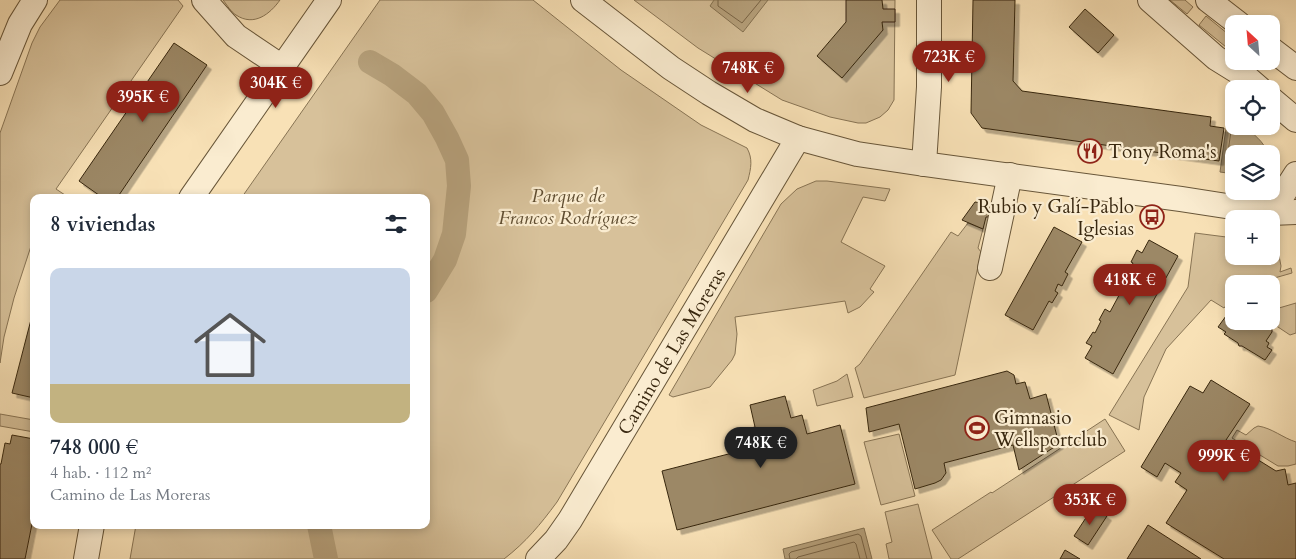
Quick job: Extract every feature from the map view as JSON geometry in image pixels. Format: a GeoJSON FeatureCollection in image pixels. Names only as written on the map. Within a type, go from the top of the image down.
{"type":"FeatureCollection","features":[{"type":"Feature","properties":{"kind":"street"},"geometry":{"type":"LineString","coordinates":[[0,73],[20,24],[35,0]]}},
{"type":"Feature","properties":{"kind":"street"},"geometry":{"type":"LineString","coordinates":[[204,0],[236,36],[282,67]]}},
{"type":"Feature","properties":{"kind":"street"},"geometry":{"type":"LineString","coordinates":[[194,194],[329,0]]}},
{"type":"Feature","properties":{"kind":"street"},"geometry":{"type":"LineString","coordinates":[[583,0],[708,94],[755,120],[798,138],[857,154],[1251,210]]}},
{"type":"Feature","properties":{"kind":"street"},"geometry":{"type":"LineString","coordinates":[[924,164],[929,88],[929,0]]}},
{"type":"Feature","properties":{"kind":"street"},"geometry":{"type":"LineString","coordinates":[[1150,0],[1216,58],[1250,80]]}},
{"type":"Feature","properties":{"kind":"street"},"geometry":{"type":"LineString","coordinates":[[1208,0],[1227,15]]}},
{"type":"Feature","properties":{"kind":"street"},"geometry":{"type":"LineString","coordinates":[[1280,56],[1296,68]]}},
{"type":"Feature","properties":{"kind":"street"},"geometry":{"type":"LineString","coordinates":[[1280,108],[1294,122]]}},
{"type":"Feature","properties":{"kind":"street","name":"Camino de Las Moreras"},"geometry":{"type":"LineString","coordinates":[[538,559],[556,540],[570,520],[798,138]]}},
{"type":"Feature","properties":{"kind":"street"},"geometry":{"type":"LineString","coordinates":[[1273,210],[1296,174]]}},
{"type":"Feature","properties":{"kind":"street"},"geometry":{"type":"LineString","coordinates":[[990,268],[1010,175]]}},
{"type":"Feature","properties":{"kind":"street"},"geometry":{"type":"LineString","coordinates":[[1280,213],[1296,212]]}},
{"type":"Feature","properties":{"kind":"street"},"geometry":{"type":"LineString","coordinates":[[86,559],[91,529]]}},
{"type":"Feature","properties":{"kind":"green space"},"geometry":{"type":"Polygon","coordinates":[[[60,0],[178,0],[183,6],[56,189],[64,194],[30,194],[30,249],[14,298],[4,337],[0,363],[0,133],[32,43],[40,27],[60,0]]]}},
{"type":"Feature","properties":{"kind":"green space"},"geometry":{"type":"Polygon","coordinates":[[[223,0],[280,0],[266,14],[249,20],[234,14],[223,0]]]}},
{"type":"Feature","properties":{"kind":"green space","name":"Parque de Francos Rodríguez"},"geometry":{"type":"Polygon","coordinates":[[[380,0],[533,0],[621,70],[701,125],[747,148],[751,164],[748,180],[557,502],[532,533],[504,559],[130,559],[135,529],[430,529],[430,194],[244,194],[380,0]]]}},
{"type":"Feature","properties":{"kind":"green space"},"geometry":{"type":"Polygon","coordinates":[[[634,0],[895,0],[894,100],[888,110],[880,117],[866,123],[858,123],[830,117],[782,100],[698,48],[634,0]]]}},
{"type":"Feature","properties":{"kind":"green space"},"geometry":{"type":"Polygon","coordinates":[[[1170,0],[1185,0],[1193,7],[1187,14],[1170,0]]]}},
{"type":"Feature","properties":{"kind":"green space"},"geometry":{"type":"Polygon","coordinates":[[[1206,16],[1225,31],[1225,46],[1199,25],[1206,16]]]}},
{"type":"Feature","properties":{"kind":"green space"},"geometry":{"type":"Polygon","coordinates":[[[816,181],[890,189],[885,201],[863,197],[841,242],[885,266],[870,289],[874,292],[860,307],[848,313],[845,301],[735,317],[737,334],[735,354],[710,387],[673,397],[669,395],[781,204],[797,189],[816,181]]]}},
{"type":"Feature","properties":{"kind":"green space"},"geometry":{"type":"Polygon","coordinates":[[[968,223],[983,229],[978,248],[981,252],[955,375],[864,398],[855,368],[860,364],[951,232],[958,236],[968,223]]]}},
{"type":"Feature","properties":{"kind":"green space"},"geometry":{"type":"Polygon","coordinates":[[[1195,233],[1225,237],[1225,265],[1280,265],[1280,261],[1281,266],[1280,272],[1291,268],[1292,273],[1280,276],[1225,275],[1225,307],[1224,308],[1211,300],[1166,349],[1144,397],[1139,430],[1109,415],[1188,287],[1195,233]]]}},
{"type":"Feature","properties":{"kind":"green space"},"geometry":{"type":"Polygon","coordinates":[[[1296,303],[1296,333],[1290,335],[1280,328],[1280,308],[1296,303]]]}},
{"type":"Feature","properties":{"kind":"green space"},"geometry":{"type":"Polygon","coordinates":[[[847,374],[853,397],[817,406],[813,390],[837,381],[847,374]]]}},
{"type":"Feature","properties":{"kind":"green space"},"geometry":{"type":"Polygon","coordinates":[[[0,414],[30,419],[30,431],[0,426],[0,414]]]}},
{"type":"Feature","properties":{"kind":"green space"},"geometry":{"type":"Polygon","coordinates":[[[1105,419],[1125,451],[958,559],[951,559],[932,530],[1105,419]]]}},
{"type":"Feature","properties":{"kind":"green space"},"geometry":{"type":"Polygon","coordinates":[[[1258,426],[1296,442],[1296,464],[1278,466],[1232,438],[1237,430],[1246,435],[1258,426]]]}},
{"type":"Feature","properties":{"kind":"green space"},"geometry":{"type":"Polygon","coordinates":[[[899,434],[915,496],[881,505],[864,442],[899,434]]]}},
{"type":"Feature","properties":{"kind":"green space"},"geometry":{"type":"Polygon","coordinates":[[[918,504],[932,559],[889,559],[886,544],[892,542],[885,512],[918,504]]]}},
{"type":"Feature","properties":{"kind":"water"},"geometry":{"type":"Polygon","coordinates":[[[714,0],[768,0],[743,32],[710,6],[714,0]]]}},
{"type":"Feature","properties":{"kind":"water"},"geometry":{"type":"Polygon","coordinates":[[[1225,135],[1254,135],[1263,145],[1225,145],[1225,173],[1220,172],[1225,135]]]}},
{"type":"Feature","properties":{"kind":"water"},"geometry":{"type":"Polygon","coordinates":[[[864,528],[872,559],[785,559],[783,549],[864,528]]]}},
{"type":"Feature","properties":{"kind":"building"},"geometry":{"type":"Polygon","coordinates":[[[846,0],[882,0],[883,9],[895,9],[895,22],[882,22],[883,30],[842,78],[817,56],[846,22],[846,0]]]}},
{"type":"Feature","properties":{"kind":"building"},"geometry":{"type":"Polygon","coordinates":[[[973,0],[1015,0],[1013,81],[1022,91],[1211,117],[1210,126],[1224,128],[1219,161],[982,128],[971,113],[973,0]]]}},
{"type":"Feature","properties":{"kind":"building"},"geometry":{"type":"Polygon","coordinates":[[[1085,9],[1114,35],[1098,53],[1069,27],[1085,9]]]}},
{"type":"Feature","properties":{"kind":"building"},"geometry":{"type":"Polygon","coordinates":[[[174,43],[207,65],[120,194],[97,194],[79,181],[174,43]]]}},
{"type":"Feature","properties":{"kind":"building"},"geometry":{"type":"Polygon","coordinates":[[[975,202],[991,204],[989,217],[986,217],[983,229],[962,220],[975,202]]]}},
{"type":"Feature","properties":{"kind":"building"},"geometry":{"type":"Polygon","coordinates":[[[1054,227],[1082,242],[1065,272],[1068,274],[1062,286],[1058,284],[1055,291],[1058,293],[1052,303],[1049,301],[1033,330],[1005,315],[1054,227]]]}},
{"type":"Feature","properties":{"kind":"building"},"geometry":{"type":"Polygon","coordinates":[[[1149,240],[1178,256],[1113,374],[1085,358],[1092,346],[1086,343],[1093,332],[1095,333],[1105,309],[1110,312],[1124,286],[1119,284],[1133,263],[1131,262],[1137,250],[1142,253],[1149,240]]]}},
{"type":"Feature","properties":{"kind":"building"},"geometry":{"type":"Polygon","coordinates":[[[1225,317],[1225,330],[1272,330],[1266,341],[1269,343],[1267,347],[1272,350],[1265,360],[1239,346],[1238,343],[1224,334],[1226,332],[1218,327],[1225,317]]]}},
{"type":"Feature","properties":{"kind":"building"},"geometry":{"type":"Polygon","coordinates":[[[30,323],[30,397],[12,393],[30,323]]]}},
{"type":"Feature","properties":{"kind":"building","name":"Gimnasio Wellsportclub"},"geometry":{"type":"Polygon","coordinates":[[[1007,371],[1014,375],[1016,384],[1025,382],[1030,399],[1046,394],[1059,444],[1019,470],[1013,445],[944,463],[946,473],[941,480],[915,489],[899,424],[869,432],[866,408],[1007,371]]]}},
{"type":"Feature","properties":{"kind":"building"},"geometry":{"type":"Polygon","coordinates":[[[1211,380],[1250,404],[1226,440],[1276,471],[1285,469],[1288,485],[1296,483],[1296,559],[1224,559],[1166,523],[1187,490],[1175,482],[1181,473],[1165,463],[1157,477],[1141,467],[1190,386],[1203,393],[1211,380]]]}},
{"type":"Feature","properties":{"kind":"building"},"geometry":{"type":"Polygon","coordinates":[[[785,396],[791,418],[802,415],[807,434],[840,425],[855,484],[677,530],[662,471],[748,449],[743,430],[755,427],[750,405],[785,396]]]}},
{"type":"Feature","properties":{"kind":"building"},"geometry":{"type":"Polygon","coordinates":[[[12,435],[30,438],[31,529],[25,559],[0,559],[0,464],[5,443],[10,444],[12,435]]]}},
{"type":"Feature","properties":{"kind":"building"},"geometry":{"type":"Polygon","coordinates":[[[1093,507],[1107,516],[1088,545],[1074,536],[1093,507]]]}},
{"type":"Feature","properties":{"kind":"building"},"geometry":{"type":"Polygon","coordinates":[[[1148,525],[1201,559],[1127,559],[1148,525]]]}},
{"type":"Feature","properties":{"kind":"building"},"geometry":{"type":"Polygon","coordinates":[[[1065,550],[1080,559],[1060,559],[1065,550]]]}},
{"type":"Feature","properties":{"kind":"waterway"},"geometry":{"type":"LineString","coordinates":[[370,62],[392,75],[417,94],[433,113],[457,160],[459,186],[454,234],[445,260],[430,284]]}},
{"type":"Feature","properties":{"kind":"waterway"},"geometry":{"type":"LineString","coordinates":[[320,529],[326,559]]}},
{"type":"Feature","properties":{"kind":"place","name":"Tony Roma's"},"geometry":{"type":"Point","coordinates":[1090,151]}},
{"type":"Feature","properties":{"kind":"place","name":"Rubio y Galí-Pablo Iglesias"},"geometry":{"type":"Point","coordinates":[1152,217]}},
{"type":"Feature","properties":{"kind":"place","name":"Gimnasio Wellsportclub"},"geometry":{"type":"Point","coordinates":[977,428]}}]}
